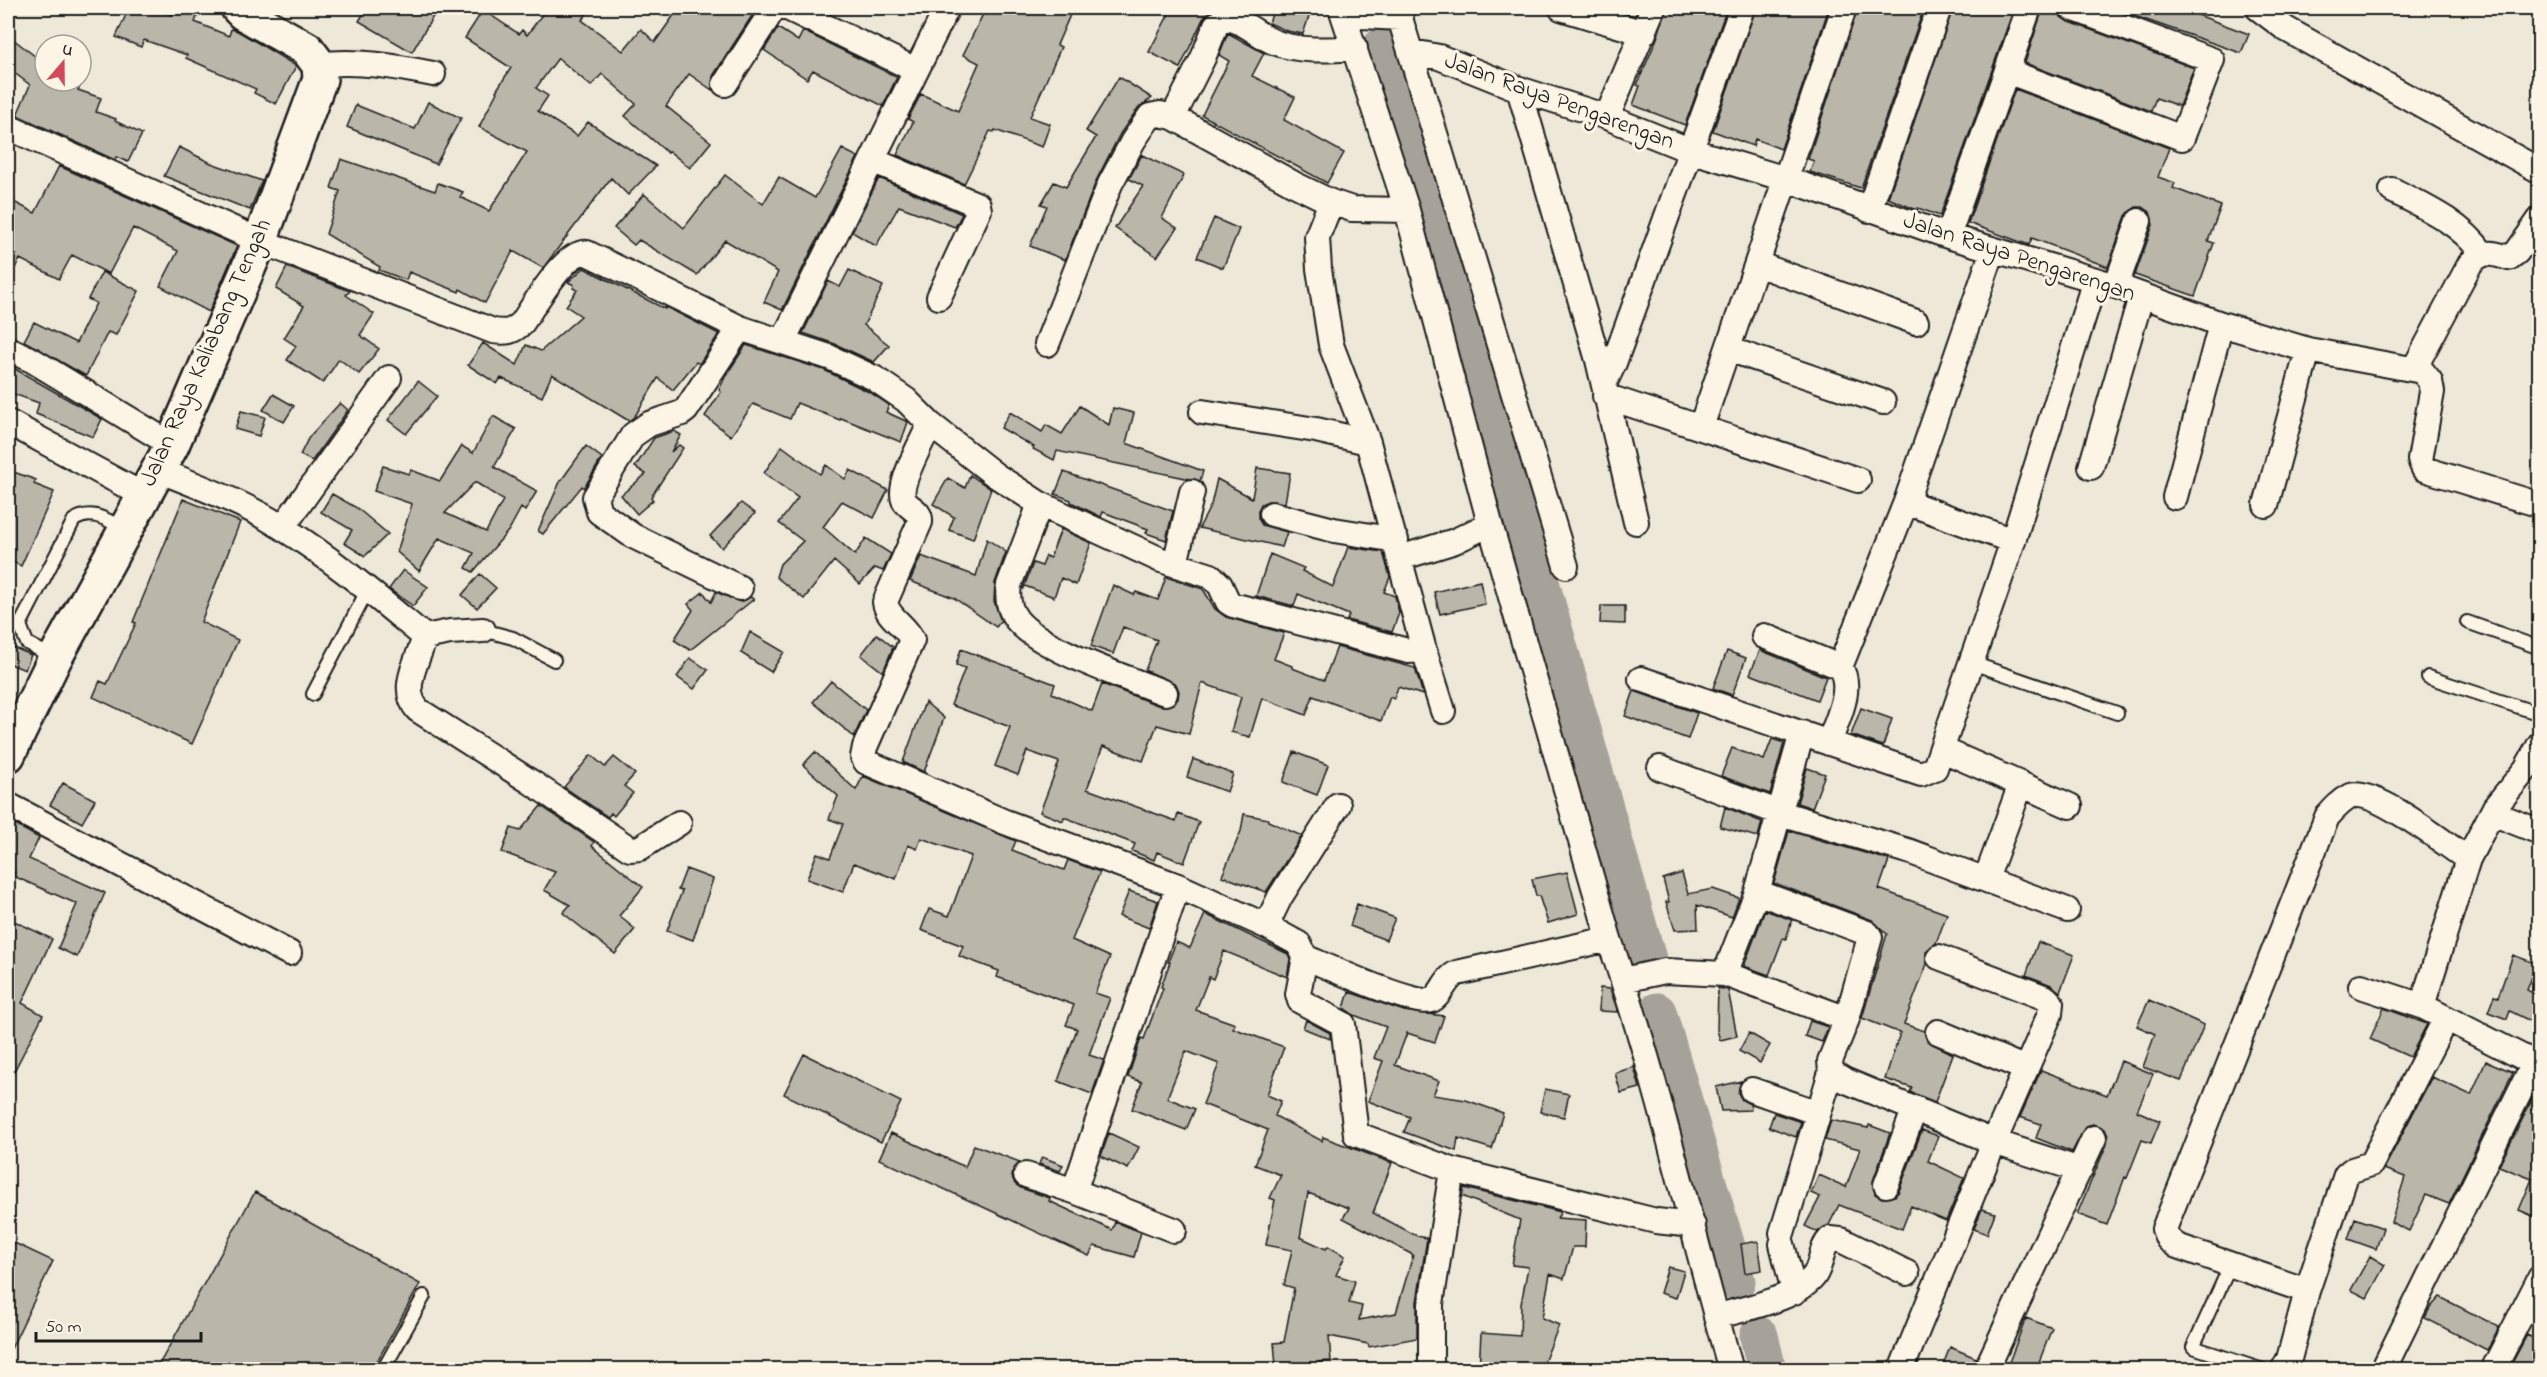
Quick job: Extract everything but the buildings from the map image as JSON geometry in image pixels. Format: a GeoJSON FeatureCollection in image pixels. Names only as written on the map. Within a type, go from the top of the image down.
{"type":"FeatureCollection","features":[{"type":"Feature","properties":{"kind":"main road"},"geometry":{"type":"LineString","coordinates":[[238,8],[243,14],[307,49],[320,65]]}},
{"type":"Feature","properties":{"kind":"main road","name":"Jalan Raya Kaliabang Tengah"},"geometry":{"type":"LineString","coordinates":[[8,755],[55,658],[158,470],[260,242],[320,79],[320,65]]}},
{"type":"Feature","properties":{"kind":"street"},"geometry":{"type":"LineString","coordinates":[[725,84],[774,8]]}},
{"type":"Feature","properties":{"kind":"street"},"geometry":{"type":"LineString","coordinates":[[788,8],[916,70]]}},
{"type":"Feature","properties":{"kind":"street"},"geometry":{"type":"LineString","coordinates":[[783,340],[947,8]]}},
{"type":"Feature","properties":{"kind":"street"},"geometry":{"type":"LineString","coordinates":[[1561,8],[1644,33]]}},
{"type":"Feature","properties":{"kind":"street"},"geometry":{"type":"LineString","coordinates":[[1607,117],[1653,8]]}},
{"type":"Feature","properties":{"kind":"street"},"geometry":{"type":"LineString","coordinates":[[1605,390],[1689,150],[1742,8]]}},
{"type":"Feature","properties":{"kind":"street"},"geometry":{"type":"LineString","coordinates":[[1701,427],[1844,8]]}},
{"type":"Feature","properties":{"kind":"street"},"geometry":{"type":"LineString","coordinates":[[1869,210],[1939,8]]}},
{"type":"Feature","properties":{"kind":"street"},"geometry":{"type":"LineString","coordinates":[[1948,236],[2029,8]]}},
{"type":"Feature","properties":{"kind":"street"},"geometry":{"type":"LineString","coordinates":[[2007,71],[2182,138],[2212,60],[2072,8]]}},
{"type":"Feature","properties":{"kind":"street"},"geometry":{"type":"LineString","coordinates":[[2258,8],[2286,29],[2540,171]]}},
{"type":"Feature","properties":{"kind":"street"},"geometry":{"type":"LineString","coordinates":[[1566,566],[1412,52],[1371,14],[1355,48],[1407,210],[1490,524],[1609,939],[1630,977],[1692,1225],[1722,1315],[1731,1370]]}},
{"type":"Feature","properties":{"kind":"street"},"geometry":{"type":"LineString","coordinates":[[1173,117],[1203,58],[1216,25],[1223,19],[1240,22],[1275,43],[1292,47],[1326,50],[1355,48]]}},
{"type":"Feature","properties":{"kind":"street","name":"Jalan Raya Pengarengan"},"geometry":{"type":"LineString","coordinates":[[1412,52],[1439,57],[1519,89],[1607,117],[1689,150],[1786,179],[1948,236],[2105,283],[2221,324],[2308,350],[2414,369]]}},
{"type":"Feature","properties":{"kind":"street"},"geometry":{"type":"LineString","coordinates":[[320,65],[335,62],[405,68],[433,74]]}},
{"type":"Feature","properties":{"kind":"street"},"geometry":{"type":"LineString","coordinates":[[1519,89],[1605,390],[1636,522]]}},
{"type":"Feature","properties":{"kind":"street"},"geometry":{"type":"LineString","coordinates":[[1047,344],[1110,184],[1128,149],[1150,116],[1160,114],[1173,117],[1331,202],[1352,209],[1407,210]]}},
{"type":"Feature","properties":{"kind":"street"},"geometry":{"type":"LineString","coordinates":[[8,127],[260,242],[493,331],[508,333],[522,323],[565,263],[582,252],[740,328],[783,340],[829,357],[874,378],[906,400],[930,424],[995,475],[1040,504],[1175,564],[1211,576],[1220,585],[1228,602],[1233,605],[1408,651],[1424,650]]}},
{"type":"Feature","properties":{"kind":"street"},"geometry":{"type":"LineString","coordinates":[[872,160],[978,205],[979,210],[939,297]]}},
{"type":"Feature","properties":{"kind":"street"},"geometry":{"type":"LineString","coordinates":[[2392,190],[2435,212],[2466,234],[2482,253]]}},
{"type":"Feature","properties":{"kind":"street"},"geometry":{"type":"LineString","coordinates":[[1331,202],[1317,237],[1319,269],[1331,345],[1368,442],[1424,650],[1443,711]]}},
{"type":"Feature","properties":{"kind":"street"},"geometry":{"type":"LineString","coordinates":[[2540,219],[2517,252],[2509,258],[2488,252],[2482,253],[2470,264],[2414,369],[2422,371],[2430,381],[2432,392],[2420,460],[2424,469],[2540,505]]}},
{"type":"Feature","properties":{"kind":"street"},"geometry":{"type":"LineString","coordinates":[[1641,679],[1921,774],[1935,768],[2105,283],[2139,221]]}},
{"type":"Feature","properties":{"kind":"street"},"geometry":{"type":"LineString","coordinates":[[1840,667],[1906,502],[1993,250]]}},
{"type":"Feature","properties":{"kind":"street"},"geometry":{"type":"LineString","coordinates":[[1757,264],[1916,322]]}},
{"type":"Feature","properties":{"kind":"street"},"geometry":{"type":"LineString","coordinates":[[2091,466],[2141,297]]}},
{"type":"Feature","properties":{"kind":"street"},"geometry":{"type":"LineString","coordinates":[[2175,496],[2221,324]]}},
{"type":"Feature","properties":{"kind":"street"},"geometry":{"type":"LineString","coordinates":[[740,328],[686,410],[649,424],[633,435],[595,497],[598,512],[633,536],[740,588]]}},
{"type":"Feature","properties":{"kind":"street"},"geometry":{"type":"LineString","coordinates":[[1728,348],[1883,402]]}},
{"type":"Feature","properties":{"kind":"street"},"geometry":{"type":"LineString","coordinates":[[8,349],[32,360],[158,470]]}},
{"type":"Feature","properties":{"kind":"street"},"geometry":{"type":"LineString","coordinates":[[2266,506],[2308,350]]}},
{"type":"Feature","properties":{"kind":"street"},"geometry":{"type":"LineString","coordinates":[[283,527],[389,378]]}},
{"type":"Feature","properties":{"kind":"street"},"geometry":{"type":"LineString","coordinates":[[1605,390],[1701,427],[1858,480]]}},
{"type":"Feature","properties":{"kind":"street"},"geometry":{"type":"LineString","coordinates":[[1202,412],[1316,430],[1368,442]]}},
{"type":"Feature","properties":{"kind":"street"},"geometry":{"type":"LineString","coordinates":[[8,422],[158,470],[234,502],[283,527],[368,589],[425,637]]}},
{"type":"Feature","properties":{"kind":"street"},"geometry":{"type":"LineString","coordinates":[[930,424],[907,476],[903,492],[905,502],[919,514],[920,522],[885,602],[886,609],[909,632],[912,640],[865,747],[863,757],[866,762],[1005,822],[1178,886],[1266,926],[1299,944],[1305,957],[1298,994],[1300,1001],[1343,1024],[1356,1134],[1452,1170],[1656,1221],[1692,1225]]}},
{"type":"Feature","properties":{"kind":"street"},"geometry":{"type":"LineString","coordinates":[[1175,564],[1192,492]]}},
{"type":"Feature","properties":{"kind":"street"},"geometry":{"type":"LineString","coordinates":[[1906,502],[2013,541]]}},
{"type":"Feature","properties":{"kind":"street"},"geometry":{"type":"LineString","coordinates":[[1040,504],[1009,585],[1007,596],[1017,620],[1046,644],[1165,693]]}},
{"type":"Feature","properties":{"kind":"street"},"geometry":{"type":"LineString","coordinates":[[1272,514],[1398,549],[1455,541],[1490,524]]}},
{"type":"Feature","properties":{"kind":"street"},"geometry":{"type":"LineString","coordinates":[[425,637],[450,632],[483,630]]}},
{"type":"Feature","properties":{"kind":"street"},"geometry":{"type":"LineString","coordinates":[[1764,636],[1840,667],[1846,677],[1846,689],[1829,743]]}},
{"type":"Feature","properties":{"kind":"street"},"geometry":{"type":"LineString","coordinates":[[425,637],[409,684],[409,695],[421,713],[531,782],[630,849],[640,848],[679,823]]}},
{"type":"Feature","properties":{"kind":"street"},"geometry":{"type":"LineString","coordinates":[[1725,974],[1756,892],[1802,733]]}},
{"type":"Feature","properties":{"kind":"street"},"geometry":{"type":"LineString","coordinates":[[2422,1006],[2468,859],[2492,813],[2526,769],[2540,744]]}},
{"type":"Feature","properties":{"kind":"street"},"geometry":{"type":"LineString","coordinates":[[1942,750],[2070,806]]}},
{"type":"Feature","properties":{"kind":"street"},"geometry":{"type":"LineString","coordinates":[[1660,768],[1780,813],[1911,852],[2067,910]]}},
{"type":"Feature","properties":{"kind":"street"},"geometry":{"type":"LineString","coordinates":[[1986,879],[2021,784]]}},
{"type":"Feature","properties":{"kind":"street"},"geometry":{"type":"LineString","coordinates":[[2307,1291],[2177,1246],[2168,1239],[2164,1229],[2327,818],[2339,803],[2353,795],[2372,797],[2400,812],[2468,859]]}},
{"type":"Feature","properties":{"kind":"street"},"geometry":{"type":"LineString","coordinates":[[8,805],[289,953]]}},
{"type":"Feature","properties":{"kind":"street"},"geometry":{"type":"LineString","coordinates":[[1266,926],[1280,897],[1338,805]]}},
{"type":"Feature","properties":{"kind":"street"},"geometry":{"type":"LineString","coordinates":[[2492,813],[2540,832]]}},
{"type":"Feature","properties":{"kind":"street"},"geometry":{"type":"LineString","coordinates":[[1074,1191],[1178,886]]}},
{"type":"Feature","properties":{"kind":"street"},"geometry":{"type":"LineString","coordinates":[[1756,892],[1869,934],[1870,944],[1847,1019],[1830,1061],[1831,1072],[1782,1238],[1794,1292]]}},
{"type":"Feature","properties":{"kind":"street"},"geometry":{"type":"LineString","coordinates":[[1305,957],[1400,996],[1428,1001],[1434,998],[1451,976],[1609,939]]}},
{"type":"Feature","properties":{"kind":"street"},"geometry":{"type":"LineString","coordinates":[[1901,1370],[1994,1142],[2050,1014],[2050,1003],[2046,998],[1939,957]]}},
{"type":"Feature","properties":{"kind":"street"},"geometry":{"type":"LineString","coordinates":[[1630,977],[1665,971],[1725,974],[1847,1019]]}},
{"type":"Feature","properties":{"kind":"street"},"geometry":{"type":"LineString","coordinates":[[2361,986],[2422,1006],[2445,1020],[2537,1065],[2383,1370]]}},
{"type":"Feature","properties":{"kind":"street"},"geometry":{"type":"LineString","coordinates":[[2283,1370],[2289,1359],[2307,1291],[2346,1175],[2352,1170],[2371,1164],[2445,1020]]}},
{"type":"Feature","properties":{"kind":"street"},"geometry":{"type":"LineString","coordinates":[[1938,1032],[2026,1069]]}},
{"type":"Feature","properties":{"kind":"street"},"geometry":{"type":"LineString","coordinates":[[1831,1072],[1844,1080],[1994,1142],[2080,1170]]}},
{"type":"Feature","properties":{"kind":"street"},"geometry":{"type":"LineString","coordinates":[[1752,1090],[1818,1113]]}},
{"type":"Feature","properties":{"kind":"street"},"geometry":{"type":"LineString","coordinates":[[1886,1185],[1915,1108]]}},
{"type":"Feature","properties":{"kind":"street"},"geometry":{"type":"LineString","coordinates":[[1986,1370],[2094,1138]]}},
{"type":"Feature","properties":{"kind":"street"},"geometry":{"type":"LineString","coordinates":[[1431,1370],[1431,1304],[1452,1170]]}},
{"type":"Feature","properties":{"kind":"street"},"geometry":{"type":"LineString","coordinates":[[1026,1175],[1174,1230]]}},
{"type":"Feature","properties":{"kind":"street"},"geometry":{"type":"LineString","coordinates":[[1722,1315],[1794,1292],[1816,1274],[1825,1244],[1830,1239],[1840,1240],[1906,1273]]}},
{"type":"Feature","properties":{"kind":"street"},"geometry":{"type":"LineString","coordinates":[[2493,1370],[2540,1278]]}},
{"type":"Feature","properties":{"kind":"lane"},"geometry":{"type":"LineString","coordinates":[[55,658],[27,643],[20,625],[75,520],[83,514],[93,514],[125,529]]}},
{"type":"Feature","properties":{"kind":"lane"},"geometry":{"type":"LineString","coordinates":[[313,694],[368,589]]}},
{"type":"Feature","properties":{"kind":"lane"},"geometry":{"type":"LineString","coordinates":[[2467,622],[2540,648]]}},
{"type":"Feature","properties":{"kind":"lane"},"geometry":{"type":"LineString","coordinates":[[483,630],[513,638],[554,660]]}},
{"type":"Feature","properties":{"kind":"lane"},"geometry":{"type":"LineString","coordinates":[[1972,663],[2117,713]]}},
{"type":"Feature","properties":{"kind":"lane"},"geometry":{"type":"LineString","coordinates":[[2428,677],[2540,714]]}},
{"type":"Feature","properties":{"kind":"lane"},"geometry":{"type":"LineString","coordinates":[[2231,1264],[2193,1347],[2263,1370]]}},
{"type":"Feature","properties":{"kind":"lane"},"geometry":{"type":"LineString","coordinates":[[383,1370],[424,1296]]}},
{"type":"Feature","properties":{"kind":"waterway"},"geometry":{"type":"LineString","coordinates":[[1382,47],[1498,435],[1647,959]]}},
{"type":"Feature","properties":{"kind":"waterway"},"geometry":{"type":"LineString","coordinates":[[1657,1012],[1736,1281]]}},
{"type":"Feature","properties":{"kind":"waterway"},"geometry":{"type":"LineString","coordinates":[[1759,1336],[1767,1370]]}}]}
